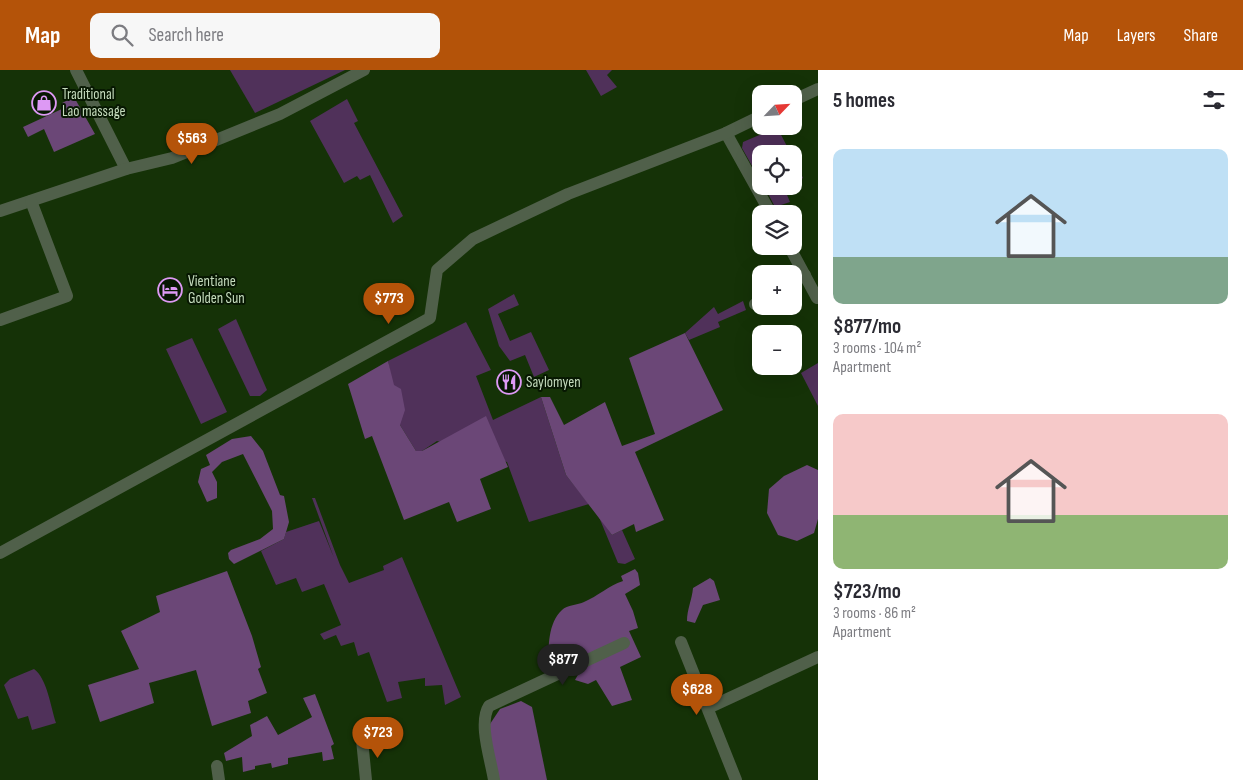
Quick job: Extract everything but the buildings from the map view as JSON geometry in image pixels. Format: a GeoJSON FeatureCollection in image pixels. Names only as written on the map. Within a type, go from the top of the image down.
{"type":"FeatureCollection","features":[{"type":"Feature","properties":{"kind":"street"},"geometry":{"type":"LineString","coordinates":[[76,70],[126,169]]}},
{"type":"Feature","properties":{"kind":"street"},"geometry":{"type":"LineString","coordinates":[[0,211],[126,169],[172,158],[280,114],[364,70]]}},
{"type":"Feature","properties":{"kind":"street"},"geometry":{"type":"LineString","coordinates":[[802,96],[818,89]]}},
{"type":"Feature","properties":{"kind":"street"},"geometry":{"type":"LineString","coordinates":[[0,553],[430,318],[437,270],[473,239],[568,194],[726,133],[752,120]]}},
{"type":"Feature","properties":{"kind":"street"},"geometry":{"type":"LineString","coordinates":[[726,133],[766,205]]}},
{"type":"Feature","properties":{"kind":"street"},"geometry":{"type":"LineString","coordinates":[[0,320],[67,296],[31,201]]}},
{"type":"Feature","properties":{"kind":"street"},"geometry":{"type":"LineString","coordinates":[[802,281],[818,298]]}},
{"type":"Feature","properties":{"kind":"street"},"geometry":{"type":"LineString","coordinates":[[680,642],[736,780]]}},
{"type":"Feature","properties":{"kind":"street"},"geometry":{"type":"LineString","coordinates":[[494,780],[484,722],[485,712],[489,706],[624,643]]}},
{"type":"Feature","properties":{"kind":"street"},"geometry":{"type":"LineString","coordinates":[[708,708],[818,657]]}},
{"type":"Feature","properties":{"kind":"street"},"geometry":{"type":"LineString","coordinates":[[362,740],[366,780]]}},
{"type":"Feature","properties":{"kind":"street"},"geometry":{"type":"LineString","coordinates":[[216,766],[219,780]]}},
{"type":"Feature","properties":{"kind":"shaded area"},"geometry":{"type":"Polygon","coordinates":[[[230,70],[345,70],[255,113],[230,70]]]}},
{"type":"Feature","properties":{"kind":"shaded area"},"geometry":{"type":"Polygon","coordinates":[[[586,70],[612,70],[607,75],[617,87],[601,96],[586,70]]]}},
{"type":"Feature","properties":{"kind":"shaded area"},"geometry":{"type":"Polygon","coordinates":[[[74,97],[95,134],[54,152],[44,129],[28,137],[23,127],[64,108],[62,103],[74,97]]]}},
{"type":"Feature","properties":{"kind":"shaded area"},"geometry":{"type":"Polygon","coordinates":[[[347,99],[358,121],[354,123],[403,216],[393,223],[370,175],[360,180],[357,176],[344,183],[310,121],[347,99]]]}},
{"type":"Feature","properties":{"kind":"shaded area"},"geometry":{"type":"Polygon","coordinates":[[[759,135],[781,135],[786,145],[752,145],[752,166],[742,148],[743,142],[759,135]]]}},
{"type":"Feature","properties":{"kind":"shaded area"},"geometry":{"type":"Polygon","coordinates":[[[769,195],[787,195],[790,202],[774,205],[769,195]]]}},
{"type":"Feature","properties":{"kind":"shaded area"},"geometry":{"type":"Polygon","coordinates":[[[514,294],[519,305],[498,314],[510,341],[531,332],[549,370],[534,377],[525,355],[510,361],[499,346],[488,309],[514,294]]]}},
{"type":"Feature","properties":{"kind":"shaded area"},"geometry":{"type":"Polygon","coordinates":[[[743,301],[746,310],[718,322],[720,327],[689,340],[685,333],[714,307],[718,314],[743,301]]]}},
{"type":"Feature","properties":{"kind":"shaded area"},"geometry":{"type":"Polygon","coordinates":[[[236,319],[267,390],[260,396],[250,396],[218,329],[236,319]]]}},
{"type":"Feature","properties":{"kind":"shaded area"},"geometry":{"type":"Polygon","coordinates":[[[466,322],[491,370],[476,376],[493,420],[541,397],[566,475],[589,504],[529,522],[507,462],[437,441],[422,451],[416,451],[400,425],[388,361],[466,322]]]}},
{"type":"Feature","properties":{"kind":"shaded area"},"geometry":{"type":"Polygon","coordinates":[[[685,333],[723,410],[635,452],[664,520],[636,532],[634,524],[612,535],[566,475],[541,397],[550,397],[564,425],[605,402],[622,446],[655,434],[629,358],[685,333]]]}},
{"type":"Feature","properties":{"kind":"shaded area"},"geometry":{"type":"Polygon","coordinates":[[[192,338],[227,412],[201,424],[166,349],[192,338]]]}},
{"type":"Feature","properties":{"kind":"shaded area"},"geometry":{"type":"Polygon","coordinates":[[[388,361],[394,385],[401,389],[405,410],[400,425],[416,451],[422,451],[486,416],[508,467],[480,479],[491,509],[457,522],[449,502],[404,520],[372,436],[365,439],[348,384],[388,361]]]}},
{"type":"Feature","properties":{"kind":"shaded area"},"geometry":{"type":"Polygon","coordinates":[[[818,363],[818,406],[802,375],[802,372],[818,363]]]}},
{"type":"Feature","properties":{"kind":"shaded area"},"geometry":{"type":"Polygon","coordinates":[[[251,436],[263,451],[280,495],[284,496],[289,522],[284,539],[234,564],[229,559],[228,553],[231,550],[260,539],[273,529],[272,511],[243,454],[222,462],[212,472],[217,482],[217,498],[207,502],[198,482],[201,469],[210,465],[206,455],[232,439],[251,436]]]}},
{"type":"Feature","properties":{"kind":"shaded area"},"geometry":{"type":"Polygon","coordinates":[[[807,465],[818,470],[818,519],[814,533],[797,541],[778,535],[767,513],[769,489],[784,476],[807,465]]]}},
{"type":"Feature","properties":{"kind":"shaded area"},"geometry":{"type":"Polygon","coordinates":[[[312,498],[315,498],[340,565],[349,583],[384,570],[383,566],[402,557],[461,697],[445,705],[442,685],[425,686],[425,678],[398,682],[402,698],[387,702],[369,652],[358,656],[354,642],[341,646],[336,635],[324,640],[320,634],[341,625],[324,584],[302,592],[296,578],[276,585],[261,551],[284,539],[286,532],[319,521],[334,558],[312,498]]]}},
{"type":"Feature","properties":{"kind":"shaded area"},"geometry":{"type":"Polygon","coordinates":[[[599,517],[612,535],[622,530],[635,559],[625,564],[618,563],[599,517]]]}},
{"type":"Feature","properties":{"kind":"shaded area"},"geometry":{"type":"Polygon","coordinates":[[[635,569],[638,573],[640,585],[625,594],[638,628],[629,631],[641,657],[620,667],[632,700],[612,706],[596,680],[588,684],[575,680],[589,655],[562,666],[549,665],[551,628],[557,615],[562,610],[584,602],[623,581],[621,576],[635,569]]]}},
{"type":"Feature","properties":{"kind":"shaded area"},"geometry":{"type":"Polygon","coordinates":[[[227,571],[252,636],[261,667],[258,669],[267,693],[248,701],[251,713],[212,726],[196,670],[149,683],[154,703],[100,722],[88,685],[139,669],[121,631],[160,612],[156,596],[227,571]]]}},
{"type":"Feature","properties":{"kind":"shaded area"},"geometry":{"type":"Polygon","coordinates":[[[710,578],[714,581],[720,600],[703,605],[695,623],[687,621],[693,588],[710,578]]]}},
{"type":"Feature","properties":{"kind":"shaded area"},"geometry":{"type":"Polygon","coordinates":[[[34,669],[45,686],[56,723],[32,730],[28,716],[18,719],[4,685],[10,679],[34,669]]]}},
{"type":"Feature","properties":{"kind":"shaded area"},"geometry":{"type":"Polygon","coordinates":[[[315,694],[334,744],[331,746],[334,759],[323,761],[322,752],[288,758],[288,764],[272,768],[271,763],[255,766],[255,769],[243,772],[242,757],[226,761],[224,753],[252,736],[250,725],[267,716],[278,735],[312,717],[303,698],[315,694]]]}},
{"type":"Feature","properties":{"kind":"shaded area"},"geometry":{"type":"Polygon","coordinates":[[[521,701],[532,707],[547,780],[499,780],[488,727],[500,709],[521,701]]]}},
{"type":"Feature","properties":{"kind":"place","name":"Traditional Lao massage"},"geometry":{"type":"Point","coordinates":[44,103]}},
{"type":"Feature","properties":{"kind":"place","name":"Vientiane Golden Sun"},"geometry":{"type":"Point","coordinates":[170,290]}},
{"type":"Feature","properties":{"kind":"place","name":"Saylomyen"},"geometry":{"type":"Point","coordinates":[509,382]}}]}
